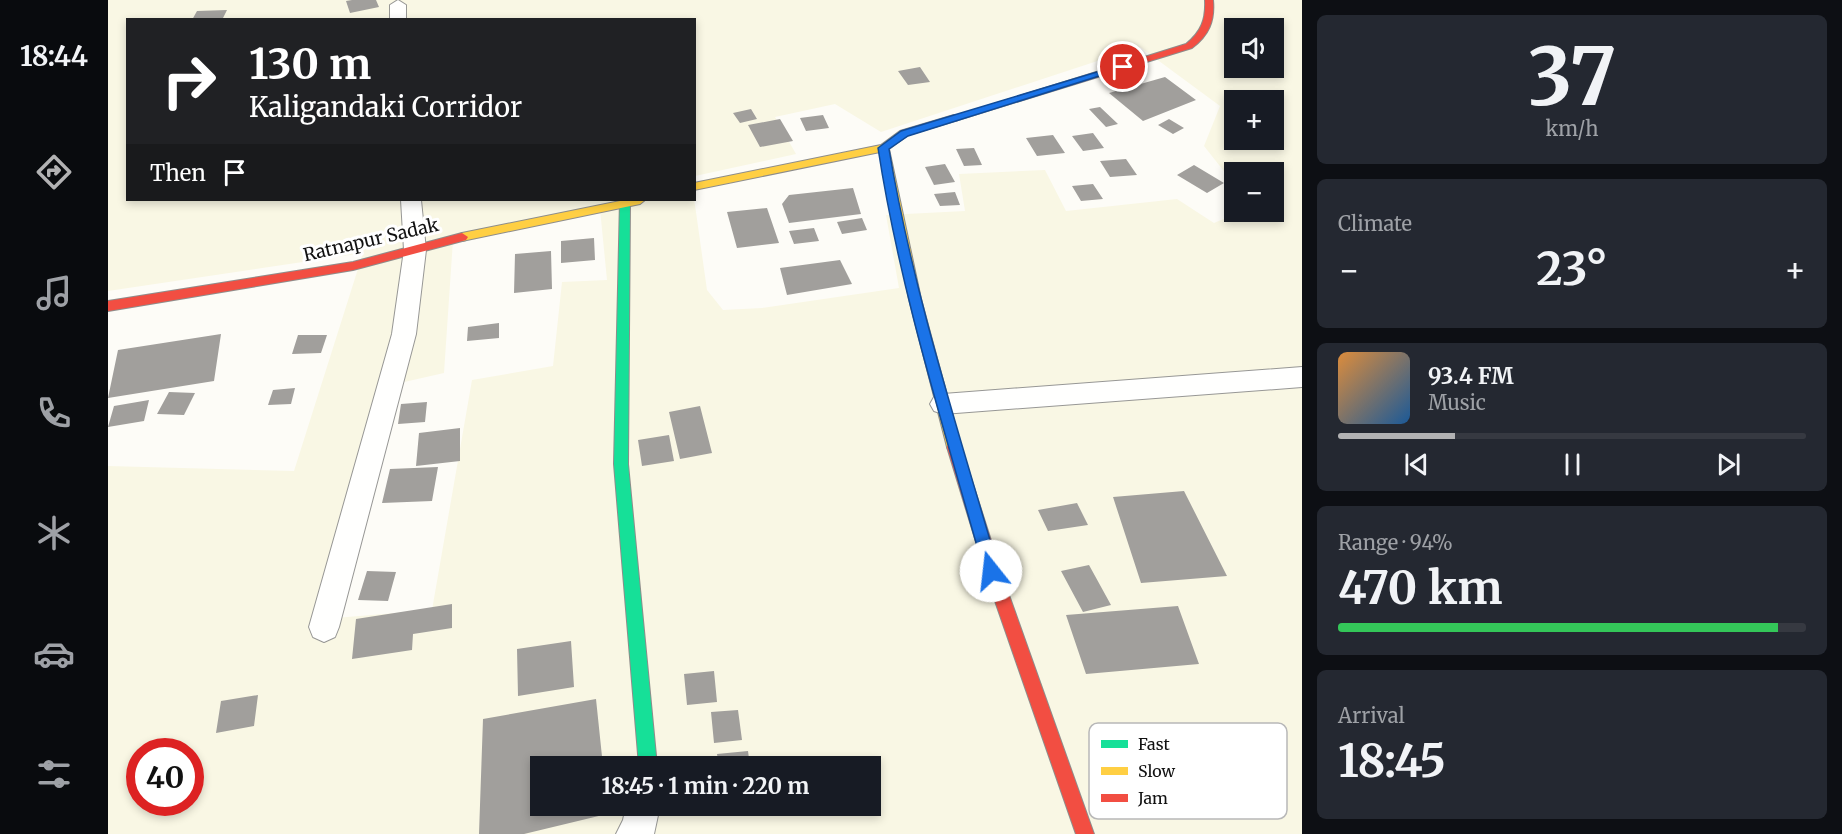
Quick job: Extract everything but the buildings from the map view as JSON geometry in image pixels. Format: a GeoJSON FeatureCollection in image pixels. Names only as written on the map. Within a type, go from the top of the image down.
{"type":"FeatureCollection","features":[{"type":"Feature","properties":{"kind":"main road"},"geometry":{"type":"LineString","coordinates":[[696,187],[884,148],[904,133],[1189,46],[1206,33],[1210,20],[1209,0]]}},
{"type":"Feature","properties":{"kind":"main road"},"geometry":{"type":"LineString","coordinates":[[884,148],[890,187],[917,310],[991,571],[1085,834]]}},
{"type":"Feature","properties":{"kind":"main road","name":"Ratnapur Sadak"},"geometry":{"type":"LineString","coordinates":[[108,306],[353,266],[453,240],[635,201]]}},
{"type":"Feature","properties":{"kind":"main road"},"geometry":{"type":"LineString","coordinates":[[624,203],[621,464],[650,756]]}},
{"type":"Feature","properties":{"kind":"street"},"geometry":{"type":"LineString","coordinates":[[324,627],[404,334],[415,250],[411,201]]}},
{"type":"Feature","properties":{"kind":"street"},"geometry":{"type":"LineString","coordinates":[[943,404],[1302,377]]}},
{"type":"Feature","properties":{"kind":"street"},"geometry":{"type":"LineString","coordinates":[[633,834],[639,829],[641,816]]}},
{"type":"Feature","properties":{"kind":"shaded area"},"geometry":{"type":"Polygon","coordinates":[[[108,0],[1302,0],[1302,834],[108,834],[108,466],[294,471],[363,253],[108,291],[108,0]],[[600,209],[453,240],[444,373],[391,385],[335,618],[432,610],[472,380],[553,366],[562,282],[607,280],[600,209]]]}},
{"type":"Feature","properties":{"kind":"traffic: fast"},"geometry":{"type":"LineString","coordinates":[[624,203],[621,464],[647,756]]}},
{"type":"Feature","properties":{"kind":"traffic: slow"},"geometry":{"type":"LineString","coordinates":[[696,187],[884,148],[904,133],[954,118]]}},
{"type":"Feature","properties":{"kind":"traffic: slow"},"geometry":{"type":"LineString","coordinates":[[884,148],[915,299],[954,447]]}},
{"type":"Feature","properties":{"kind":"traffic: slow"},"geometry":{"type":"LineString","coordinates":[[462,237],[635,201]]}},
{"type":"Feature","properties":{"kind":"traffic: jam"},"geometry":{"type":"LineString","coordinates":[[954,118],[1189,46],[1204,32],[1210,15],[1209,0]]}},
{"type":"Feature","properties":{"kind":"traffic: jam"},"geometry":{"type":"LineString","coordinates":[[108,306],[353,266],[462,237]]}},
{"type":"Feature","properties":{"kind":"traffic: jam"},"geometry":{"type":"LineString","coordinates":[[954,447],[996,581],[1085,834]]}},
{"type":"Feature","properties":{"kind":"route"},"geometry":{"type":"LineString","coordinates":[[991,571],[917,310],[890,187],[884,148],[904,133],[1123,67]]}}]}
